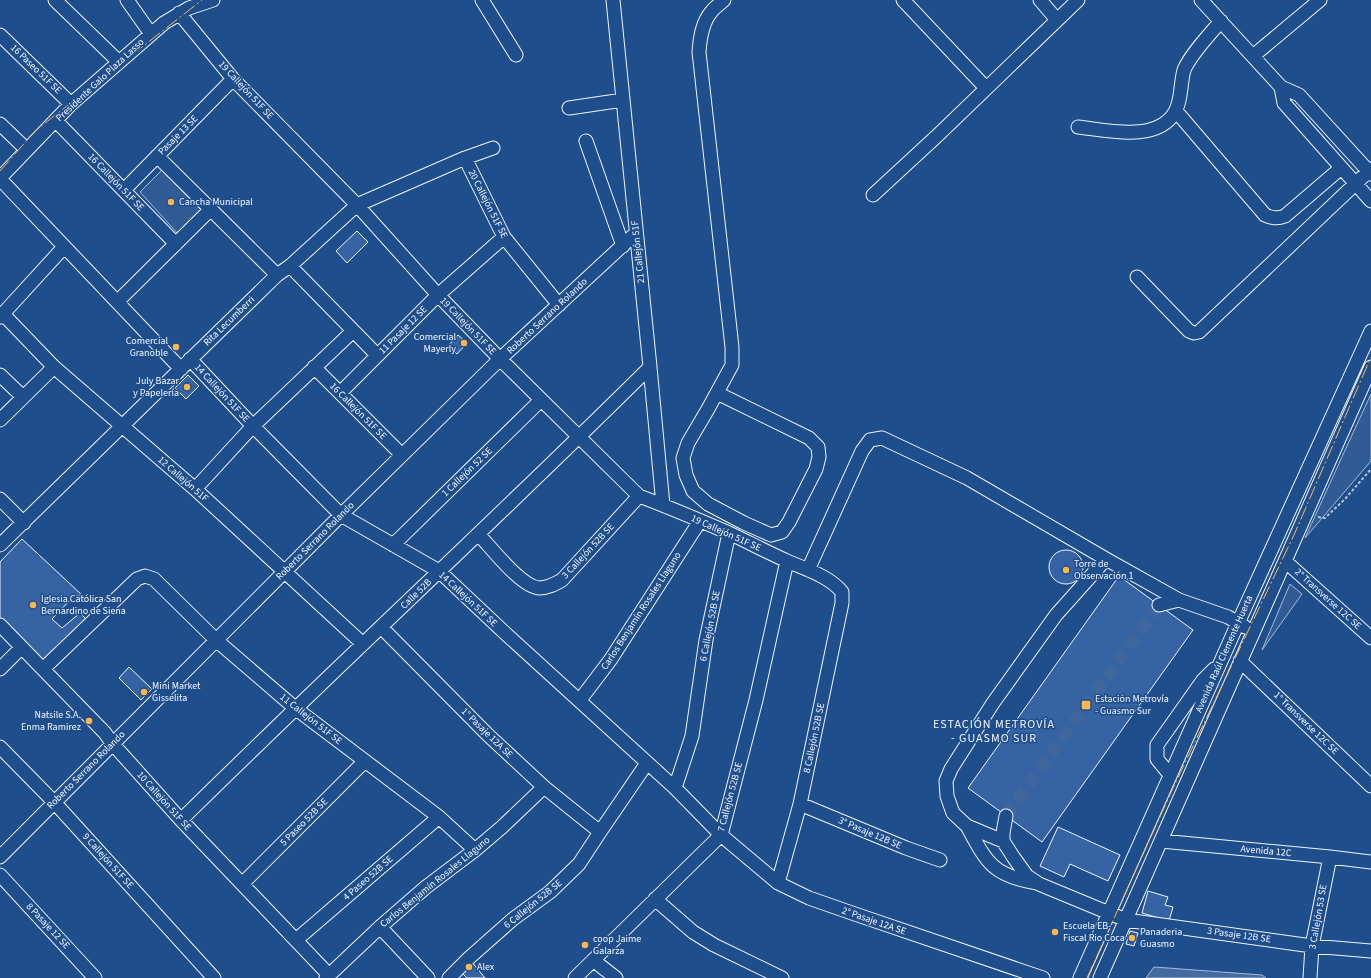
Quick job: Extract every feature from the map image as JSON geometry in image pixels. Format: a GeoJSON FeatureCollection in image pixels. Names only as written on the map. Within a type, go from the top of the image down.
{"type":"FeatureCollection","features":[{"type":"Feature","properties":{"kind":"street"},"geometry":{"type":"LineString","coordinates":[[54,0],[119,62]]}},
{"type":"Feature","properties":{"kind":"street"},"geometry":{"type":"LineString","coordinates":[[127,0],[151,34]]}},
{"type":"Feature","properties":{"kind":"street","name":"Presidente Galo Plaza Lasso"},"geometry":{"type":"LineString","coordinates":[[0,179],[26,150],[72,104],[164,22],[184,7],[213,0]]}},
{"type":"Feature","properties":{"kind":"street"},"geometry":{"type":"LineString","coordinates":[[482,0],[516,55]]}},
{"type":"Feature","properties":{"kind":"street","name":"21 Callejón 51F"},"geometry":{"type":"LineString","coordinates":[[613,0],[663,505]]}},
{"type":"Feature","properties":{"kind":"street"},"geometry":{"type":"LineString","coordinates":[[716,394],[809,438],[818,447],[816,469],[789,522],[782,532],[771,535],[708,504],[693,491],[686,474],[683,458],[688,443],[732,365],[732,347],[699,52],[700,40],[706,20],[710,12],[724,0]]}},
{"type":"Feature","properties":{"kind":"street"},"geometry":{"type":"LineString","coordinates":[[903,0],[986,88]]}},
{"type":"Feature","properties":{"kind":"street"},"geometry":{"type":"LineString","coordinates":[[1040,0],[1057,20]]}},
{"type":"Feature","properties":{"kind":"street"},"geometry":{"type":"LineString","coordinates":[[873,195],[938,135],[1078,0]]}},
{"type":"Feature","properties":{"kind":"street"},"geometry":{"type":"LineString","coordinates":[[1137,277],[1189,331],[1194,333],[1198,332],[1355,183],[1370,171],[1298,95],[1281,87],[1201,0]]}},
{"type":"Feature","properties":{"kind":"street"},"geometry":{"type":"LineString","coordinates":[[1253,56],[1320,0]]}},
{"type":"Feature","properties":{"kind":"street","name":"19 Callejón 51F SE"},"geometry":{"type":"LineString","coordinates":[[184,7],[233,79],[357,205],[438,295],[500,359],[639,496],[729,533],[808,570],[836,585],[842,592]]}},
{"type":"Feature","properties":{"kind":"street"},"geometry":{"type":"LineString","coordinates":[[1078,127],[1126,132],[1148,131],[1161,127],[1176,111],[1184,70],[1196,51],[1221,21]]}},
{"type":"Feature","properties":{"kind":"street","name":"16 Paseo 51F SE"},"geometry":{"type":"LineString","coordinates":[[0,35],[72,104]]}},
{"type":"Feature","properties":{"kind":"street","name":"Pasaje 13 SE"},"geometry":{"type":"LineString","coordinates":[[124,190],[233,79]]}},
{"type":"Feature","properties":{"kind":"street"},"geometry":{"type":"LineString","coordinates":[[1281,87],[1284,103],[1371,201]]}},
{"type":"Feature","properties":{"kind":"street"},"geometry":{"type":"LineString","coordinates":[[569,108],[623,100]]}},
{"type":"Feature","properties":{"kind":"street"},"geometry":{"type":"LineString","coordinates":[[1176,111],[1265,215],[1269,217],[1274,218],[1285,216],[1342,168]]}},
{"type":"Feature","properties":{"kind":"street","name":"16 Callejón 51F SE"},"geometry":{"type":"LineString","coordinates":[[56,121],[176,244]]}},
{"type":"Feature","properties":{"kind":"street"},"geometry":{"type":"LineString","coordinates":[[0,124],[26,150]]}},
{"type":"Feature","properties":{"kind":"street"},"geometry":{"type":"LineString","coordinates":[[586,142],[623,246]]}},
{"type":"Feature","properties":{"kind":"street","name":"Rita Lecumberri"},"geometry":{"type":"LineString","coordinates":[[0,544],[24,523],[277,275],[290,266],[357,205],[465,158],[492,148]]}},
{"type":"Feature","properties":{"kind":"street"},"geometry":{"type":"LineString","coordinates":[[157,156],[277,275]]}},
{"type":"Feature","properties":{"kind":"street","name":"20 Callejón 51F SE"},"geometry":{"type":"LineString","coordinates":[[465,158],[504,237],[559,305]]}},
{"type":"Feature","properties":{"kind":"street","name":"14 Callejón 51F SE"},"geometry":{"type":"LineString","coordinates":[[0,179],[181,368]]}},
{"type":"Feature","properties":{"kind":"street"},"geometry":{"type":"LineString","coordinates":[[117,302],[211,209]]}},
{"type":"Feature","properties":{"kind":"street","name":"Roberto Serrano Rolando"},"geometry":{"type":"LineString","coordinates":[[0,857],[340,515],[500,359],[636,233]]}},
{"type":"Feature","properties":{"kind":"street","name":"11 Pasaje 12 SE"},"geometry":{"type":"LineString","coordinates":[[340,393],[438,295],[504,237]]}},
{"type":"Feature","properties":{"kind":"street"},"geometry":{"type":"LineString","coordinates":[[2,315],[64,247]]}},
{"type":"Feature","properties":{"kind":"street"},"geometry":{"type":"LineString","coordinates":[[290,266],[378,355]]}},
{"type":"Feature","properties":{"kind":"street","name":"12 Callejón 51F"},"geometry":{"type":"LineString","coordinates":[[2,315],[54,367],[195,489],[363,644]]}},
{"type":"Feature","properties":{"kind":"street"},"geometry":{"type":"LineString","coordinates":[[195,489],[253,426],[353,331]]}},
{"type":"Feature","properties":{"kind":"street","name":"Avenida Raúl Clemente Huerta"},"geometry":{"type":"LineString","coordinates":[[1118,917],[1170,775],[1371,331]]}},
{"type":"Feature","properties":{"kind":"street","name":"14 Callejón 51F SE"},"geometry":{"type":"LineString","coordinates":[[190,359],[340,515],[439,571],[675,788],[721,835]]}},
{"type":"Feature","properties":{"kind":"street"},"geometry":{"type":"LineString","coordinates":[[0,420],[54,367]]}},
{"type":"Feature","properties":{"kind":"street","name":"Calle 52B"},"geometry":{"type":"LineString","coordinates":[[181,820],[295,708],[381,628],[650,367]]}},
{"type":"Feature","properties":{"kind":"street","name":"Avenida Raúl Clemente Huerta"},"geometry":{"type":"LineString","coordinates":[[1080,978],[1118,917],[1160,841],[1371,367]]}},
{"type":"Feature","properties":{"kind":"street","name":"16 Callejón 51F SE"},"geometry":{"type":"LineString","coordinates":[[314,368],[402,455]]}},
{"type":"Feature","properties":{"kind":"street"},"geometry":{"type":"LineString","coordinates":[[0,375],[23,398]]}},
{"type":"Feature","properties":{"kind":"street","name":"1 Callejón 52 SE"},"geometry":{"type":"LineString","coordinates":[[393,545],[541,400]]}},
{"type":"Feature","properties":{"kind":"street"},"geometry":{"type":"LineString","coordinates":[[808,570],[862,451],[870,440],[882,438],[967,478],[1179,600],[1228,617],[1253,632]]}},
{"type":"Feature","properties":{"kind":"street","name":"3 Callejón 52B SE"},"geometry":{"type":"LineString","coordinates":[[478,534],[527,584],[538,588],[552,586],[562,580],[639,496]]}},
{"type":"Feature","properties":{"kind":"street"},"geometry":{"type":"LineString","coordinates":[[0,499],[24,523]]}},
{"type":"Feature","properties":{"kind":"street","name":"Carlos Benjamín Rosales Llaguno"},"geometry":{"type":"LineString","coordinates":[[580,700],[611,659],[700,521]]}},
{"type":"Feature","properties":{"kind":"street","name":"6 Callejón 52B SE"},"geometry":{"type":"LineString","coordinates":[[675,788],[692,736],[706,640],[729,533]]}},
{"type":"Feature","properties":{"kind":"street"},"geometry":{"type":"LineString","coordinates":[[1039,884],[1017,880],[1003,874],[990,865],[967,826],[953,813],[947,796],[946,781],[951,769],[993,703],[1056,615],[1106,559]]}},
{"type":"Feature","properties":{"kind":"street","name":"7 Callejón 52B SE"},"geometry":{"type":"LineString","coordinates":[[575,978],[721,835],[756,700],[787,561]]}},
{"type":"Feature","properties":{"kind":"street","name":"2° Transverse 12C SE"},"geometry":{"type":"LineString","coordinates":[[1285,561],[1371,638]]}},
{"type":"Feature","properties":{"kind":"street","name":"11 Callejón 51F SE"},"geometry":{"type":"LineString","coordinates":[[43,669],[137,579],[145,576],[154,579],[216,640],[295,708],[440,817],[475,850]]}},
{"type":"Feature","properties":{"kind":"street","name":"8 Callejón 52B SE"},"geometry":{"type":"LineString","coordinates":[[778,882],[800,804],[842,603],[842,592]]}},
{"type":"Feature","properties":{"kind":"street"},"geometry":{"type":"LineString","coordinates":[[1159,605],[1179,600]]}},
{"type":"Feature","properties":{"kind":"street","name":"10 Callejón 51F SE"},"geometry":{"type":"LineString","coordinates":[[0,625],[105,733],[112,743],[181,820],[296,940],[328,977]]}},
{"type":"Feature","properties":{"kind":"street","name":"1° Pasaje 12A SE"},"geometry":{"type":"LineString","coordinates":[[381,628],[488,735],[544,787],[600,832]]}},
{"type":"Feature","properties":{"kind":"street"},"geometry":{"type":"LineString","coordinates":[[0,670],[22,648]]}},
{"type":"Feature","properties":{"kind":"street","name":"1° Transverse 12C SE"},"geometry":{"type":"LineString","coordinates":[[1240,661],[1371,786]]}},
{"type":"Feature","properties":{"kind":"street"},"geometry":{"type":"LineString","coordinates":[[1170,775],[1157,760],[1157,745],[1203,680],[1220,664]]}},
{"type":"Feature","properties":{"kind":"street","name":"9 Callejón 51F SE"},"geometry":{"type":"LineString","coordinates":[[0,747],[54,802],[214,978]]}},
{"type":"Feature","properties":{"kind":"street","name":"5 Paseo 52B SE"},"geometry":{"type":"LineString","coordinates":[[242,884],[365,761]]}},
{"type":"Feature","properties":{"kind":"street","name":"6 Callejón 52B SE"},"geometry":{"type":"LineString","coordinates":[[449,978],[513,919],[550,892],[579,864],[648,763]]}},
{"type":"Feature","properties":{"kind":"street","name":"Carlos Benjamín Rosales Llaguno"},"geometry":{"type":"LineString","coordinates":[[328,977],[380,926],[426,887],[475,850],[502,827],[544,787]]}},
{"type":"Feature","properties":{"kind":"street","name":"3° Pasaje 12B SE"},"geometry":{"type":"LineString","coordinates":[[800,804],[906,848],[940,860]]}},
{"type":"Feature","properties":{"kind":"street"},"geometry":{"type":"LineString","coordinates":[[1006,816],[1003,841],[1027,876],[1039,884]]}},
{"type":"Feature","properties":{"kind":"street","name":"4 Paseo 52B SE"},"geometry":{"type":"LineString","coordinates":[[296,940],[440,817]]}},
{"type":"Feature","properties":{"kind":"street"},"geometry":{"type":"LineString","coordinates":[[967,826],[1003,841]]}},
{"type":"Feature","properties":{"kind":"street","name":"2° Pasaje 12A SE"},"geometry":{"type":"LineString","coordinates":[[721,835],[778,882],[809,898],[1043,978]]}},
{"type":"Feature","properties":{"kind":"street","name":"Avenida 12C"},"geometry":{"type":"LineString","coordinates":[[1160,841],[1330,856],[1371,862]]}},
{"type":"Feature","properties":{"kind":"street","name":"3 Callejón 53 SE"},"geometry":{"type":"LineString","coordinates":[[1310,978],[1312,946],[1330,856]]}},
{"type":"Feature","properties":{"kind":"street","name":"8 Pasaje 12 SE"},"geometry":{"type":"LineString","coordinates":[[0,875],[95,978]]}},
{"type":"Feature","properties":{"kind":"street","name":"3 Pasaje 12B SE"},"geometry":{"type":"LineString","coordinates":[[1039,884],[1118,917],[1312,946],[1371,951]]}},
{"type":"Feature","properties":{"kind":"street"},"geometry":{"type":"LineString","coordinates":[[655,899],[693,932],[714,945],[782,978]]}},
{"type":"Feature","properties":{"kind":"street"},"geometry":{"type":"LineString","coordinates":[[1091,978],[1118,917]]}},
{"type":"Feature","properties":{"kind":"street"},"geometry":{"type":"LineString","coordinates":[[1100,978],[1118,917]]}},
{"type":"Feature","properties":{"kind":"street"},"geometry":{"type":"LineString","coordinates":[[380,926],[428,978]]}},
{"type":"Feature","properties":{"kind":"street"},"geometry":{"type":"LineString","coordinates":[[594,960],[616,978]]}},
{"type":"Feature","properties":{"kind":"path"},"geometry":{"type":"LineString","coordinates":[[1305,515],[1325,518],[1345,499],[1371,469]]}},
{"type":"Feature","properties":{"kind":"shaded area","name":"Cancha Municipal"},"geometry":{"type":"Polygon","coordinates":[[[162,170],[202,211],[179,235],[140,192],[162,170]]]}},
{"type":"Feature","properties":{"kind":"shaded area"},"geometry":{"type":"Polygon","coordinates":[[[1371,394],[1371,461],[1305,538],[1352,435],[1371,394]]]}},
{"type":"Feature","properties":{"kind":"shaded area"},"geometry":{"type":"Polygon","coordinates":[[[1290,584],[1302,594],[1262,650],[1290,584]]]}},
{"type":"Feature","properties":{"kind":"shaded area"},"geometry":{"type":"Polygon","coordinates":[[[1154,967],[1262,975],[1266,978],[1146,978],[1154,967]]]}},
{"type":"Feature","properties":{"kind":"building"},"geometry":{"type":"Polygon","coordinates":[[[357,231],[368,242],[347,263],[336,251],[357,231]]]}},
{"type":"Feature","properties":{"kind":"building"},"geometry":{"type":"Polygon","coordinates":[[[458,335],[467,343],[457,354],[448,346],[458,335]]]}},
{"type":"Feature","properties":{"kind":"building","name":"July Bazar y Papelería"},"geometry":{"type":"Polygon","coordinates":[[[188,375],[199,386],[186,399],[175,388],[188,375]]]}},
{"type":"Feature","properties":{"kind":"building","name":"Iglesia Católica San Bernardino de Siena"},"geometry":{"type":"Polygon","coordinates":[[[22,539],[83,596],[74,596],[52,619],[62,628],[80,613],[86,619],[43,665],[0,619],[0,562],[22,539]]]}},
{"type":"Feature","properties":{"kind":"building","name":"Torre de Observación 1"},"geometry":{"type":"Polygon","coordinates":[[[1066,550],[1078,555],[1083,567],[1078,579],[1066,584],[1054,579],[1049,567],[1054,555],[1066,550]]]}},
{"type":"Feature","properties":{"kind":"building"},"geometry":{"type":"Polygon","coordinates":[[[1119,576],[1193,630],[1042,842],[968,788],[1119,576]]]}},
{"type":"Feature","properties":{"kind":"building"},"geometry":{"type":"Polygon","coordinates":[[[129,667],[152,689],[141,700],[119,678],[129,667]]]}},
{"type":"Feature","properties":{"kind":"building"},"geometry":{"type":"Polygon","coordinates":[[[1058,827],[1120,855],[1108,881],[1070,864],[1064,877],[1040,866],[1058,827]]]}},
{"type":"Feature","properties":{"kind":"building"},"geometry":{"type":"Polygon","coordinates":[[[1148,891],[1168,897],[1165,905],[1173,907],[1169,921],[1142,913],[1148,891]]]}},
{"type":"Feature","properties":{"kind":"building","name":"Panaderia Guasmo"},"geometry":{"type":"Polygon","coordinates":[[[1130,931],[1138,933],[1134,946],[1126,944],[1130,931]]]}},
{"type":"Feature","properties":{"kind":"building"},"geometry":{"type":"Polygon","coordinates":[[[472,962],[485,978],[467,978],[461,972],[472,962]]]}},
{"type":"Feature","properties":{"kind":"tunnel"},"geometry":{"type":"LineString","coordinates":[[1006,816],[1159,605]]}},
{"type":"Feature","properties":{"kind":"power"},"geometry":{"type":"LineString","coordinates":[[0,171],[35,131],[202,0]]}},
{"type":"Feature","properties":{"kind":"power"},"geometry":{"type":"LineString","coordinates":[[1087,978],[1173,788],[1294,535],[1371,357]]}},
{"type":"Feature","properties":{"kind":"place","name":"Cancha Municipal"},"geometry":{"type":"Point","coordinates":[171,202]}},
{"type":"Feature","properties":{"kind":"place","name":"Comercial Mayerly"},"geometry":{"type":"Point","coordinates":[464,343]}},
{"type":"Feature","properties":{"kind":"place","name":"Comercial Granoble"},"geometry":{"type":"Point","coordinates":[176,347]}},
{"type":"Feature","properties":{"kind":"place","name":"July Bazar y Papelería"},"geometry":{"type":"Point","coordinates":[187,387]}},
{"type":"Feature","properties":{"kind":"place","name":"Torre de Observación 1"},"geometry":{"type":"Point","coordinates":[1066,570]}},
{"type":"Feature","properties":{"kind":"place","name":"Iglesia Católica San Bernardino de Siena"},"geometry":{"type":"Point","coordinates":[33,605]}},
{"type":"Feature","properties":{"kind":"place","name":"Mini Market Gisselita"},"geometry":{"type":"Point","coordinates":[144,692]}},
{"type":"Feature","properties":{"kind":"place","name":"Estación Metrovía - Guasmo Sur"},"geometry":{"type":"Point","coordinates":[1086,705]}},
{"type":"Feature","properties":{"kind":"place","name":"Natsile S.A. Enma Ramirez"},"geometry":{"type":"Point","coordinates":[89,721]}},
{"type":"Feature","properties":{"kind":"place","name":"Escuela EB- Fiscal Rio Coca"},"geometry":{"type":"Point","coordinates":[1055,932]}},
{"type":"Feature","properties":{"kind":"place","name":"Panaderia Guasmo"},"geometry":{"type":"Point","coordinates":[1132,938]}},
{"type":"Feature","properties":{"kind":"place","name":"coop Jaime Galarza"},"geometry":{"type":"Point","coordinates":[585,945]}},
{"type":"Feature","properties":{"kind":"place","name":"Alex"},"geometry":{"type":"Point","coordinates":[469,967]}},
{"type":"Feature","properties":{"kind":"district","name":"ESTACIÓN METROVÍA - GUASMO SUR"},"geometry":{"type":"Point","coordinates":[994,731]}}]}
